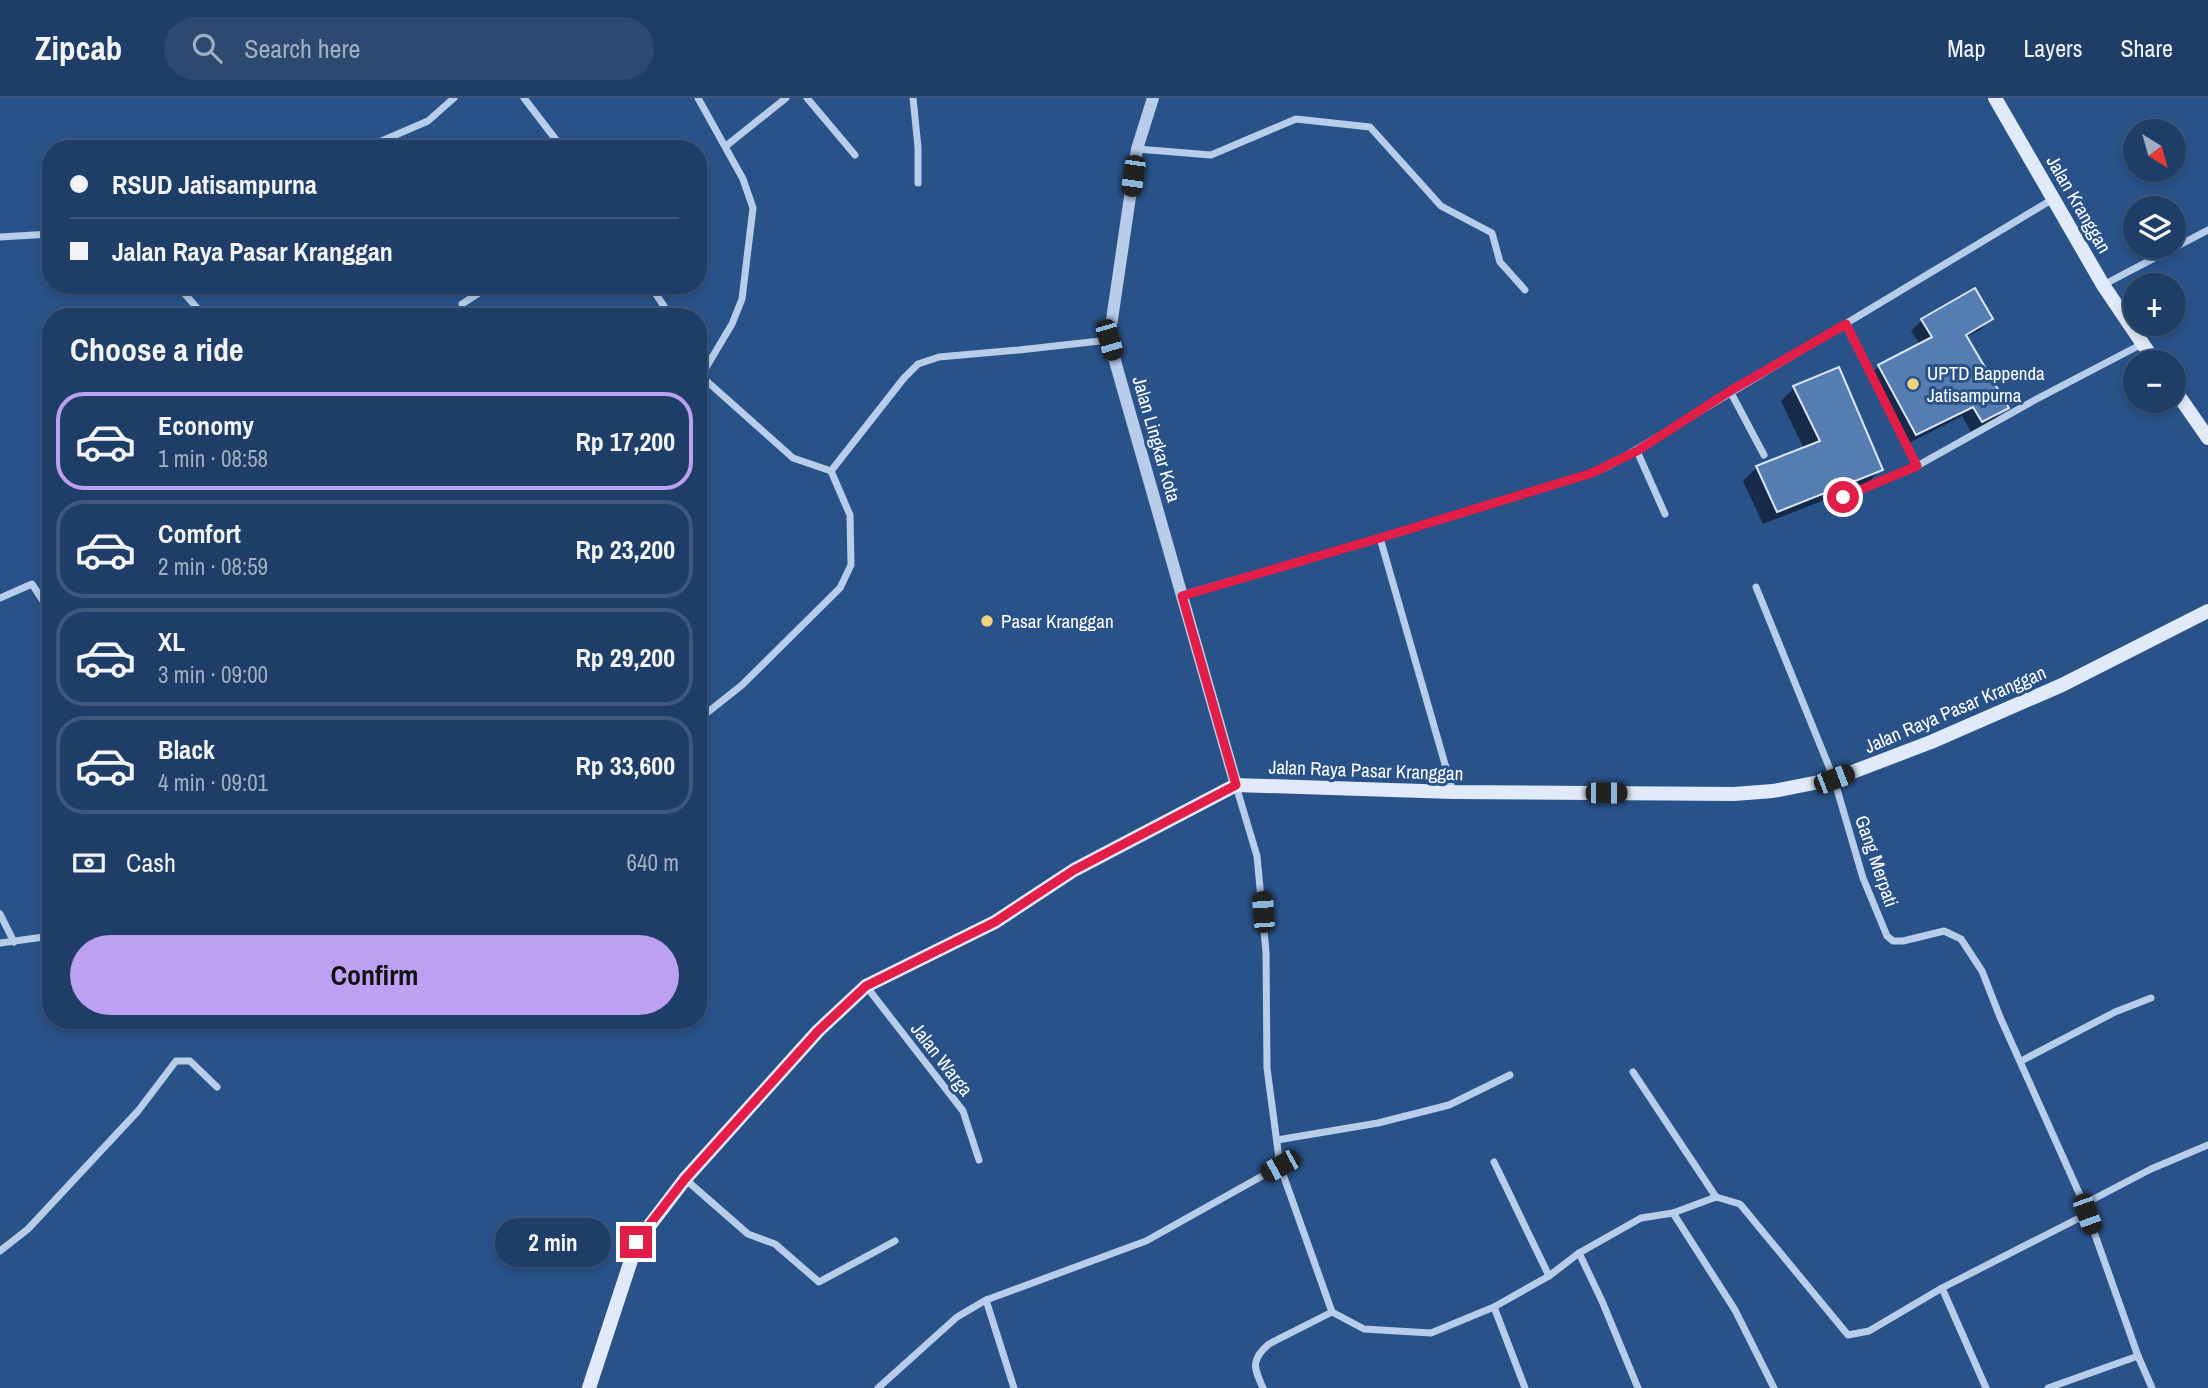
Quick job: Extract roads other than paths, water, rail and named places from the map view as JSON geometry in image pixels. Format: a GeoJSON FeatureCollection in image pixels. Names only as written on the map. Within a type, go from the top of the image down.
{"type":"FeatureCollection","features":[{"type":"Feature","properties":{"kind":"main road","name":"Jalan Kranggan"},"geometry":{"type":"LineString","coordinates":[[1995,98],[2103,285],[2146,350]]}},
{"type":"Feature","properties":{"kind":"main road"},"geometry":{"type":"LineString","coordinates":[[2186,406],[2208,438]]}},
{"type":"Feature","properties":{"kind":"main road","name":"Jalan Raya Pasar Kranggan"},"geometry":{"type":"LineString","coordinates":[[589,1388],[636,1242],[685,1179],[818,1031],[866,986],[995,922],[1074,870],[1236,785],[1453,792],[1773,792],[1834,779],[1931,742],[2062,685],[2208,611]]}},
{"type":"Feature","properties":{"kind":"street"},"geometry":{"type":"LineString","coordinates":[[384,140],[428,121],[454,98]]}},
{"type":"Feature","properties":{"kind":"street"},"geometry":{"type":"LineString","coordinates":[[524,98],[556,140]]}},
{"type":"Feature","properties":{"kind":"street"},"geometry":{"type":"LineString","coordinates":[[698,98],[743,179],[753,208],[742,299],[732,324],[707,363]]}},
{"type":"Feature","properties":{"kind":"street"},"geometry":{"type":"LineString","coordinates":[[726,146],[786,98]]}},
{"type":"Feature","properties":{"kind":"street"},"geometry":{"type":"LineString","coordinates":[[807,98],[855,155]]}},
{"type":"Feature","properties":{"kind":"street"},"geometry":{"type":"LineString","coordinates":[[913,98],[918,147],[918,183]]}},
{"type":"Feature","properties":{"kind":"street","name":"Jalan Lingkar Kota"},"geometry":{"type":"LineString","coordinates":[[1153,98],[1137,149],[1109,340],[1236,785]]}},
{"type":"Feature","properties":{"kind":"street"},"geometry":{"type":"LineString","coordinates":[[1137,149],[1211,155],[1296,119],[1370,127],[1441,206],[1492,233],[1500,262],[1525,290]]}},
{"type":"Feature","properties":{"kind":"street"},"geometry":{"type":"LineString","coordinates":[[1182,596],[1592,473],[1637,451],[1730,391],[2053,198]]}},
{"type":"Feature","properties":{"kind":"street"},"geometry":{"type":"LineString","coordinates":[[2103,285],[2208,230]]}},
{"type":"Feature","properties":{"kind":"street"},"geometry":{"type":"LineString","coordinates":[[0,237],[42,235]]}},
{"type":"Feature","properties":{"kind":"street"},"geometry":{"type":"LineString","coordinates":[[185,294],[197,308]]}},
{"type":"Feature","properties":{"kind":"street"},"geometry":{"type":"LineString","coordinates":[[462,304],[477,294]]}},
{"type":"Feature","properties":{"kind":"street"},"geometry":{"type":"LineString","coordinates":[[1846,324],[1917,466]]}},
{"type":"Feature","properties":{"kind":"street"},"geometry":{"type":"LineString","coordinates":[[831,471],[918,364],[939,356],[1019,351],[1109,340]]}},
{"type":"Feature","properties":{"kind":"street"},"geometry":{"type":"LineString","coordinates":[[1843,497],[1917,466],[2142,344]]}},
{"type":"Feature","properties":{"kind":"street"},"geometry":{"type":"LineString","coordinates":[[707,384],[793,458],[831,471],[850,515],[851,565],[840,589],[742,685],[707,713]]}},
{"type":"Feature","properties":{"kind":"street"},"geometry":{"type":"LineString","coordinates":[[1730,391],[1763,455]]}},
{"type":"Feature","properties":{"kind":"street"},"geometry":{"type":"LineString","coordinates":[[1637,451],[1665,514]]}},
{"type":"Feature","properties":{"kind":"street"},"geometry":{"type":"LineString","coordinates":[[1380,538],[1453,792]]}},
{"type":"Feature","properties":{"kind":"street"},"geometry":{"type":"LineString","coordinates":[[0,598],[32,584],[42,599]]}},
{"type":"Feature","properties":{"kind":"street"},"geometry":{"type":"LineString","coordinates":[[1756,587],[1834,779]]}},
{"type":"Feature","properties":{"kind":"street","name":"Gang Merpati"},"geometry":{"type":"LineString","coordinates":[[1834,779],[1863,878],[1887,936],[1894,941],[1903,941],[1944,931],[1961,939],[1982,971],[2021,1061]]}},
{"type":"Feature","properties":{"kind":"street"},"geometry":{"type":"LineString","coordinates":[[1236,785],[1258,856],[1266,952],[1267,1068],[1280,1166],[1332,1312],[1364,1329],[1431,1333],[1494,1307],[1549,1276],[1579,1253],[1641,1219],[1673,1213],[1716,1197],[1740,1204],[1848,1335],[1869,1331],[1942,1288],[2087,1214]]}},
{"type":"Feature","properties":{"kind":"street"},"geometry":{"type":"LineString","coordinates":[[0,914],[14,942]]}},
{"type":"Feature","properties":{"kind":"street"},"geometry":{"type":"LineString","coordinates":[[0,943],[42,937]]}},
{"type":"Feature","properties":{"kind":"street","name":"Jalan Warga"},"geometry":{"type":"LineString","coordinates":[[866,986],[963,1111],[979,1160]]}},
{"type":"Feature","properties":{"kind":"street"},"geometry":{"type":"LineString","coordinates":[[2151,998],[2115,1012],[2021,1061],[2084,1204],[2152,1388]]}},
{"type":"Feature","properties":{"kind":"street"},"geometry":{"type":"LineString","coordinates":[[0,1251],[28,1229],[138,1111],[176,1061],[190,1061],[217,1087]]}},
{"type":"Feature","properties":{"kind":"street"},"geometry":{"type":"LineString","coordinates":[[1633,1072],[1716,1197]]}},
{"type":"Feature","properties":{"kind":"street"},"geometry":{"type":"LineString","coordinates":[[1277,1140],[1378,1123],[1448,1105],[1510,1075]]}},
{"type":"Feature","properties":{"kind":"street"},"geometry":{"type":"LineString","coordinates":[[2084,1204],[2151,1169],[2208,1145]]}},
{"type":"Feature","properties":{"kind":"street"},"geometry":{"type":"LineString","coordinates":[[1494,1162],[1549,1276]]}},
{"type":"Feature","properties":{"kind":"street"},"geometry":{"type":"LineString","coordinates":[[878,1388],[957,1317],[986,1300],[1146,1241],[1280,1166]]}},
{"type":"Feature","properties":{"kind":"street"},"geometry":{"type":"LineString","coordinates":[[685,1179],[748,1234],[775,1244],[819,1282],[895,1241]]}},
{"type":"Feature","properties":{"kind":"street"},"geometry":{"type":"LineString","coordinates":[[1673,1213],[1735,1310],[1774,1388]]}},
{"type":"Feature","properties":{"kind":"street"},"geometry":{"type":"LineString","coordinates":[[1579,1253],[1638,1388]]}},
{"type":"Feature","properties":{"kind":"street"},"geometry":{"type":"LineString","coordinates":[[1942,1288],[1986,1388]]}},
{"type":"Feature","properties":{"kind":"street"},"geometry":{"type":"LineString","coordinates":[[986,1300],[1014,1388]]}},
{"type":"Feature","properties":{"kind":"street"},"geometry":{"type":"LineString","coordinates":[[1494,1307],[1525,1388]]}},
{"type":"Feature","properties":{"kind":"street"},"geometry":{"type":"LineString","coordinates":[[1263,1388],[1256,1372],[1255,1359],[1260,1352],[1269,1344],[1332,1312]]}},
{"type":"Feature","properties":{"kind":"street"},"geometry":{"type":"LineString","coordinates":[[2048,1388],[2138,1356]]}},
{"type":"Feature","properties":{"kind":"place","name":"UPTD Bappenda Jatisampurna"},"geometry":{"type":"Point","coordinates":[1913,384]}},
{"type":"Feature","properties":{"kind":"place","name":"Pasar Kranggan"},"geometry":{"type":"Point","coordinates":[987,621]}}]}
